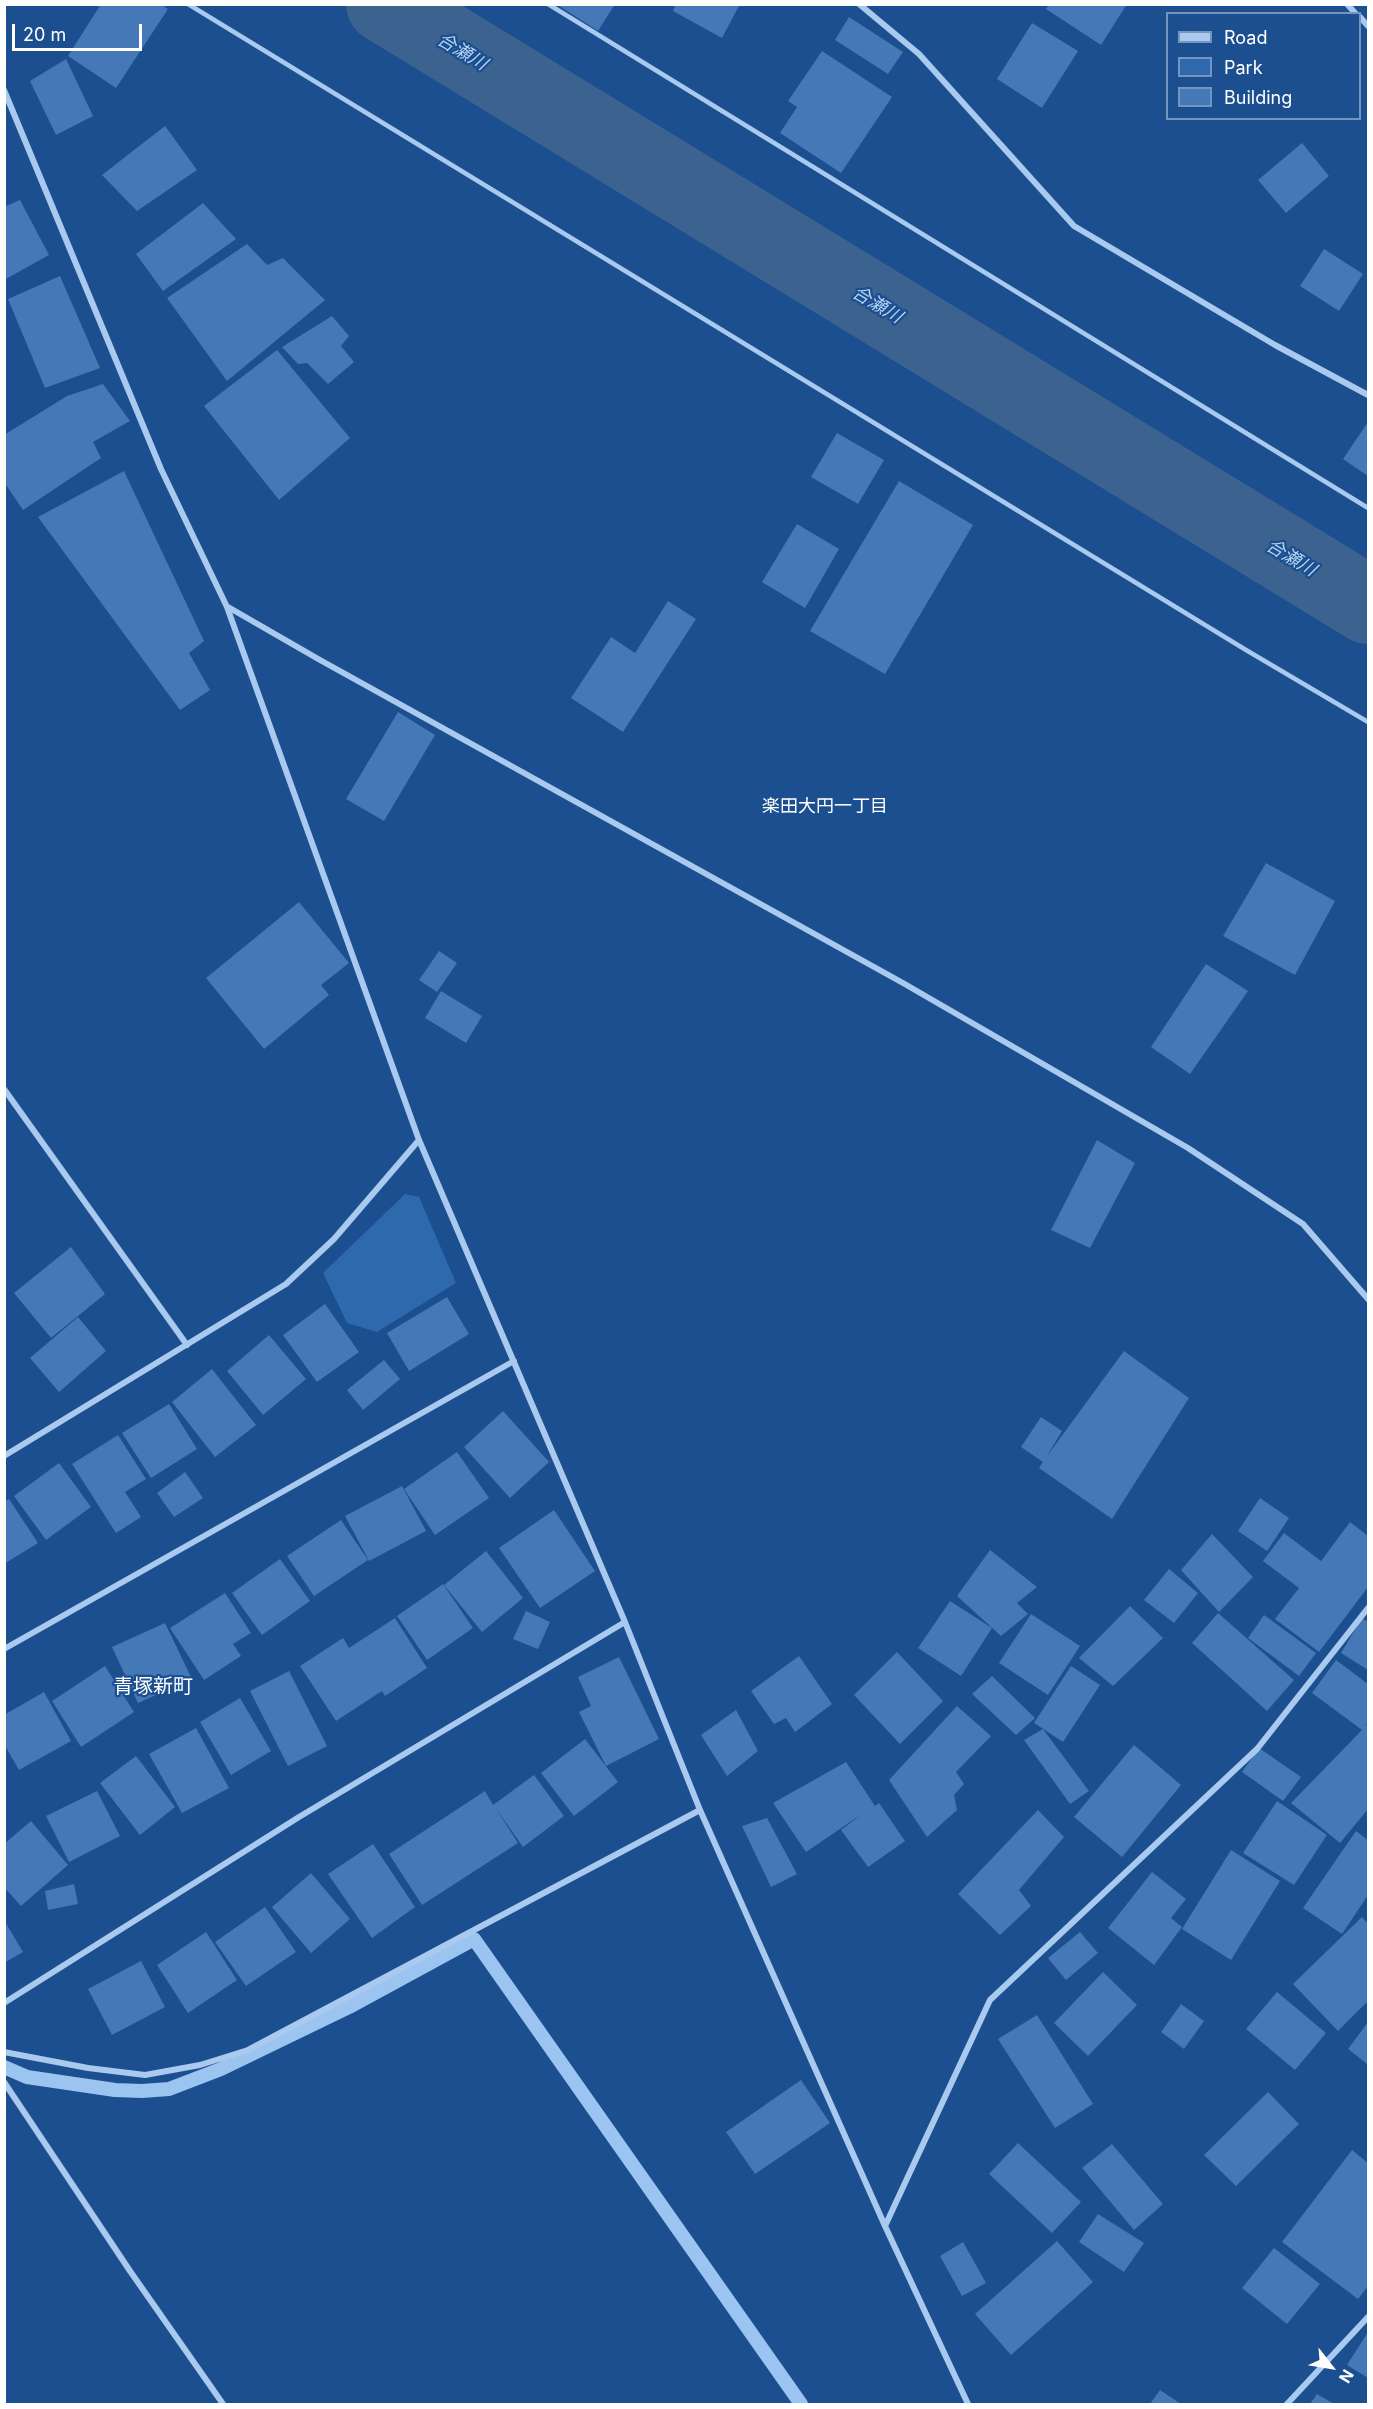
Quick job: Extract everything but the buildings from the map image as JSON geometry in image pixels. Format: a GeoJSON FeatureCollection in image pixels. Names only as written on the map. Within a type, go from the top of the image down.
{"type":"FeatureCollection","features":[{"type":"Feature","properties":{"kind":"street"},"geometry":{"type":"LineString","coordinates":[[859,4],[919,54],[1074,226],[1275,345],[1368,395]]}},
{"type":"Feature","properties":{"kind":"street"},"geometry":{"type":"LineString","coordinates":[[4,90],[161,469],[227,606],[419,1140],[625,1622],[700,1810],[885,2226],[968,2404]]}},
{"type":"Feature","properties":{"kind":"street"},"geometry":{"type":"LineString","coordinates":[[227,606],[320,660],[903,982],[1188,1148],[1303,1224],[1368,1299]]}},
{"type":"Feature","properties":{"kind":"street"},"geometry":{"type":"LineString","coordinates":[[4,1089],[188,1345]]}},
{"type":"Feature","properties":{"kind":"street"},"geometry":{"type":"LineString","coordinates":[[4,1456],[286,1284],[334,1239],[419,1140]]}},
{"type":"Feature","properties":{"kind":"street"},"geometry":{"type":"LineString","coordinates":[[4,1649],[514,1361]]}},
{"type":"Feature","properties":{"kind":"street"},"geometry":{"type":"LineString","coordinates":[[885,2226],[990,2000],[1257,1749],[1368,1608]]}},
{"type":"Feature","properties":{"kind":"street"},"geometry":{"type":"LineString","coordinates":[[4,2003],[299,1817],[625,1622]]}},
{"type":"Feature","properties":{"kind":"street"},"geometry":{"type":"LineString","coordinates":[[4,2052],[88,2068],[145,2074],[200,2065],[248,2050],[700,1810]]}},
{"type":"Feature","properties":{"kind":"street"},"geometry":{"type":"LineString","coordinates":[[4,2082],[130,2271],[223,2404]]}},
{"type":"Feature","properties":{"kind":"street"},"geometry":{"type":"LineString","coordinates":[[1287,2404],[1368,2317]]}},
{"type":"Feature","properties":{"kind":"lane"},"geometry":{"type":"LineString","coordinates":[[188,4],[1368,723]]}},
{"type":"Feature","properties":{"kind":"lane"},"geometry":{"type":"LineString","coordinates":[[548,4],[1368,508]]}},
{"type":"Feature","properties":{"kind":"green space"},"geometry":{"type":"Polygon","coordinates":[[[405,1194],[419,1197],[456,1283],[377,1332],[347,1323],[323,1273],[405,1194]]]}},
{"type":"Feature","properties":{"kind":"waterway","name":"合瀬川"},"geometry":{"type":"LineString","coordinates":[[385,4],[1368,605]]}},
{"type":"Feature","properties":{"kind":"waterway"},"geometry":{"type":"LineString","coordinates":[[4,2067],[27,2077],[115,2090],[169,2089],[221,2069],[349,2007],[474,1939],[801,2404]]}},
{"type":"Feature","properties":{"kind":"district","name":"楽田大円一丁目"},"geometry":{"type":"Point","coordinates":[825,807]}},
{"type":"Feature","properties":{"kind":"district","name":"青塚新町"},"geometry":{"type":"Point","coordinates":[153,1687]}}]}
